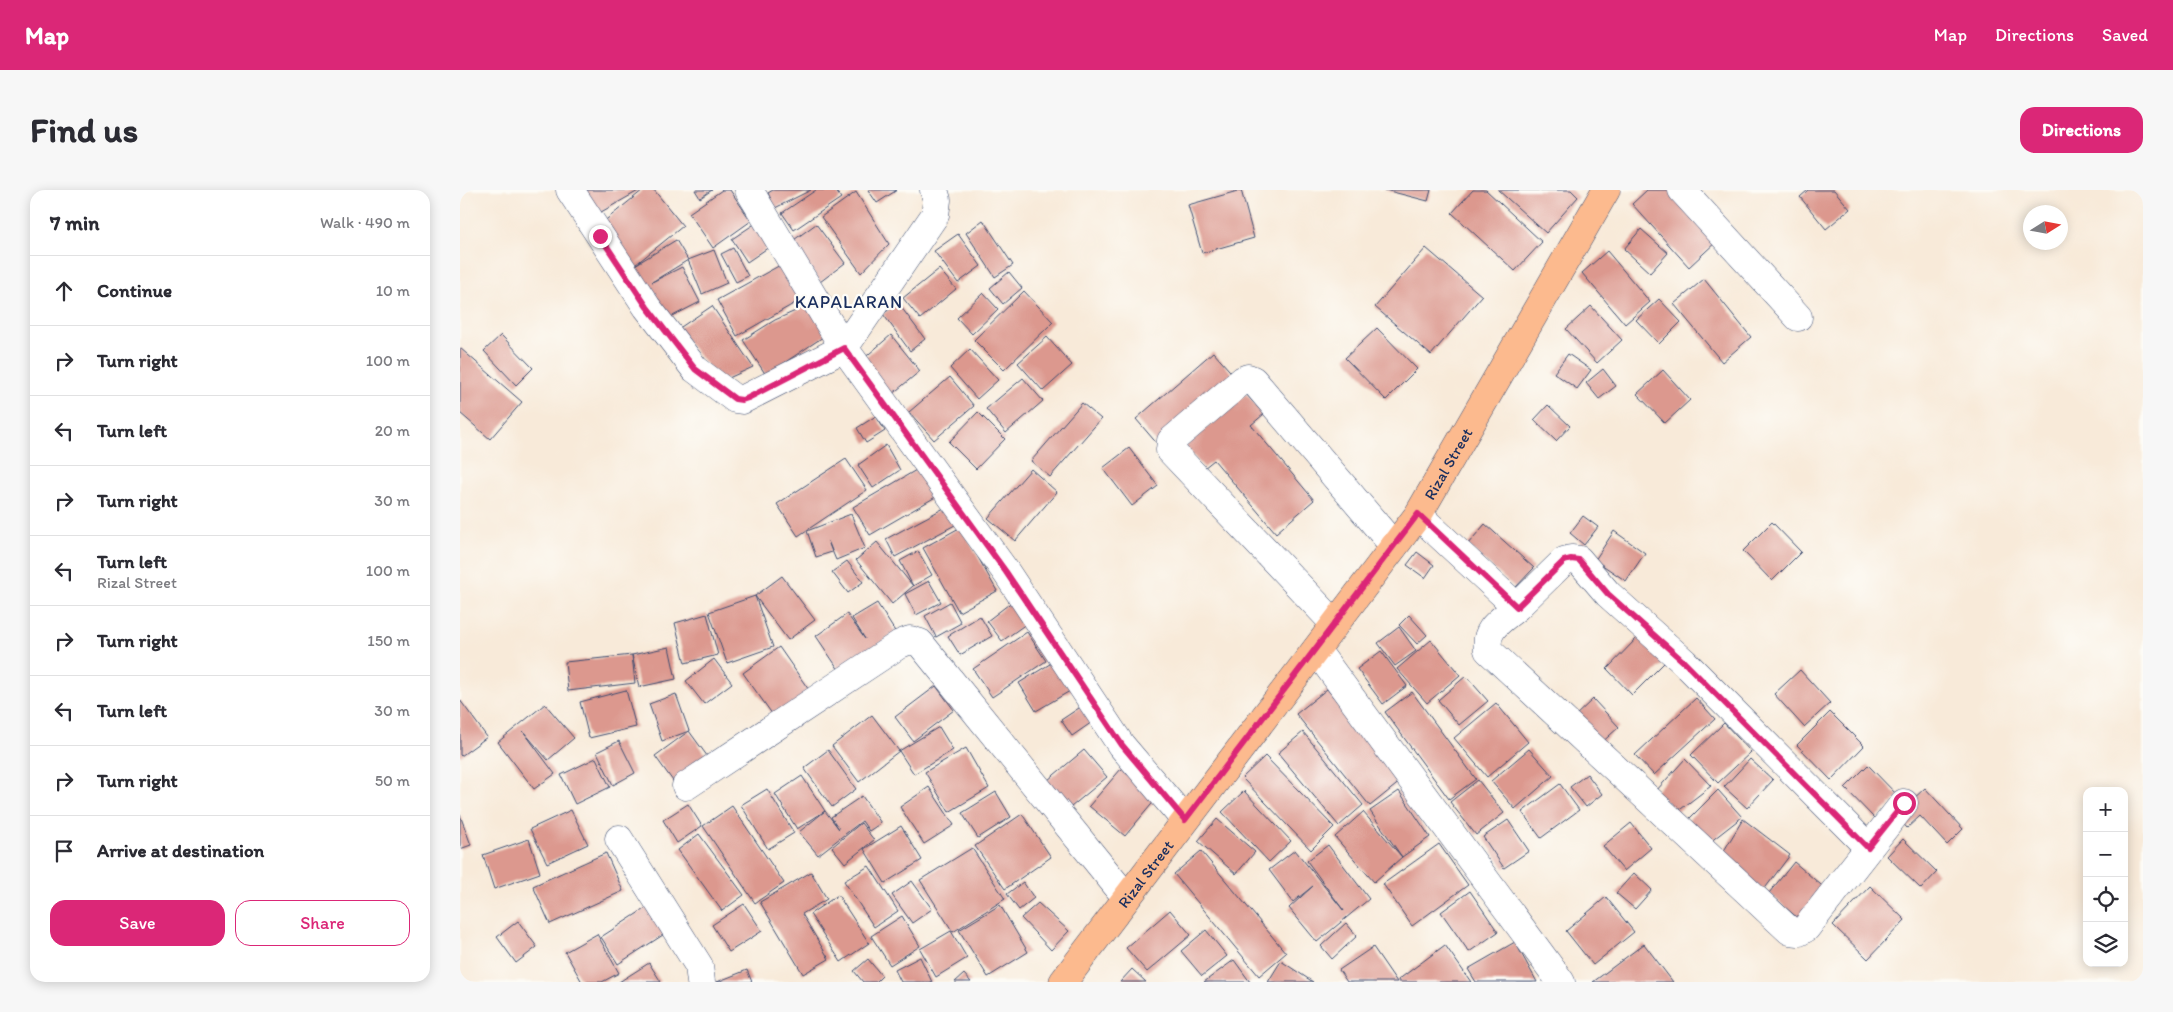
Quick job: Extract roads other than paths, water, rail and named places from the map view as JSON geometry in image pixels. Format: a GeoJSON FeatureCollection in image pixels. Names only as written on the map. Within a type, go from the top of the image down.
{"type":"FeatureCollection","features":[{"type":"Feature","properties":{"kind":"main road","name":"Rizal Street"},"geometry":{"type":"LineString","coordinates":[[1063,982],[1418,514],[1606,190]]}},
{"type":"Feature","properties":{"kind":"street"},"geometry":{"type":"LineString","coordinates":[[570,190],[647,307],[695,369],[735,399],[742,400],[844,348],[935,215],[938,200],[934,190]]}},
{"type":"Feature","properties":{"kind":"street"},"geometry":{"type":"LineString","coordinates":[[749,190],[844,348],[1006,572],[1122,745],[1185,820]]}},
{"type":"Feature","properties":{"kind":"street"},"geometry":{"type":"LineString","coordinates":[[1682,190],[1798,317]]}},
{"type":"Feature","properties":{"kind":"street"},"geometry":{"type":"LineString","coordinates":[[1335,624],[1170,450],[1171,441],[1243,380],[1248,378],[1253,380],[1394,546]]}},
{"type":"Feature","properties":{"kind":"street"},"geometry":{"type":"LineString","coordinates":[[1418,514],[1517,607]]}},
{"type":"Feature","properties":{"kind":"street"},"geometry":{"type":"LineString","coordinates":[[1868,848],[1684,662],[1608,594],[1579,560],[1571,559],[1564,561],[1491,630],[1486,639],[1488,650],[1790,931],[1799,932],[1806,928],[1904,803]]}},
{"type":"Feature","properties":{"kind":"street"},"geometry":{"type":"LineString","coordinates":[[686,786],[900,644],[910,640],[920,643],[1126,897]]}},
{"type":"Feature","properties":{"kind":"street"},"geometry":{"type":"LineString","coordinates":[[1316,650],[1561,982]]}},
{"type":"Feature","properties":{"kind":"street"},"geometry":{"type":"LineString","coordinates":[[619,839],[699,966],[701,982]]}},
{"type":"Feature","properties":{"kind":"district","name":"KAPALARAN"},"geometry":{"type":"Point","coordinates":[849,302]}}]}
